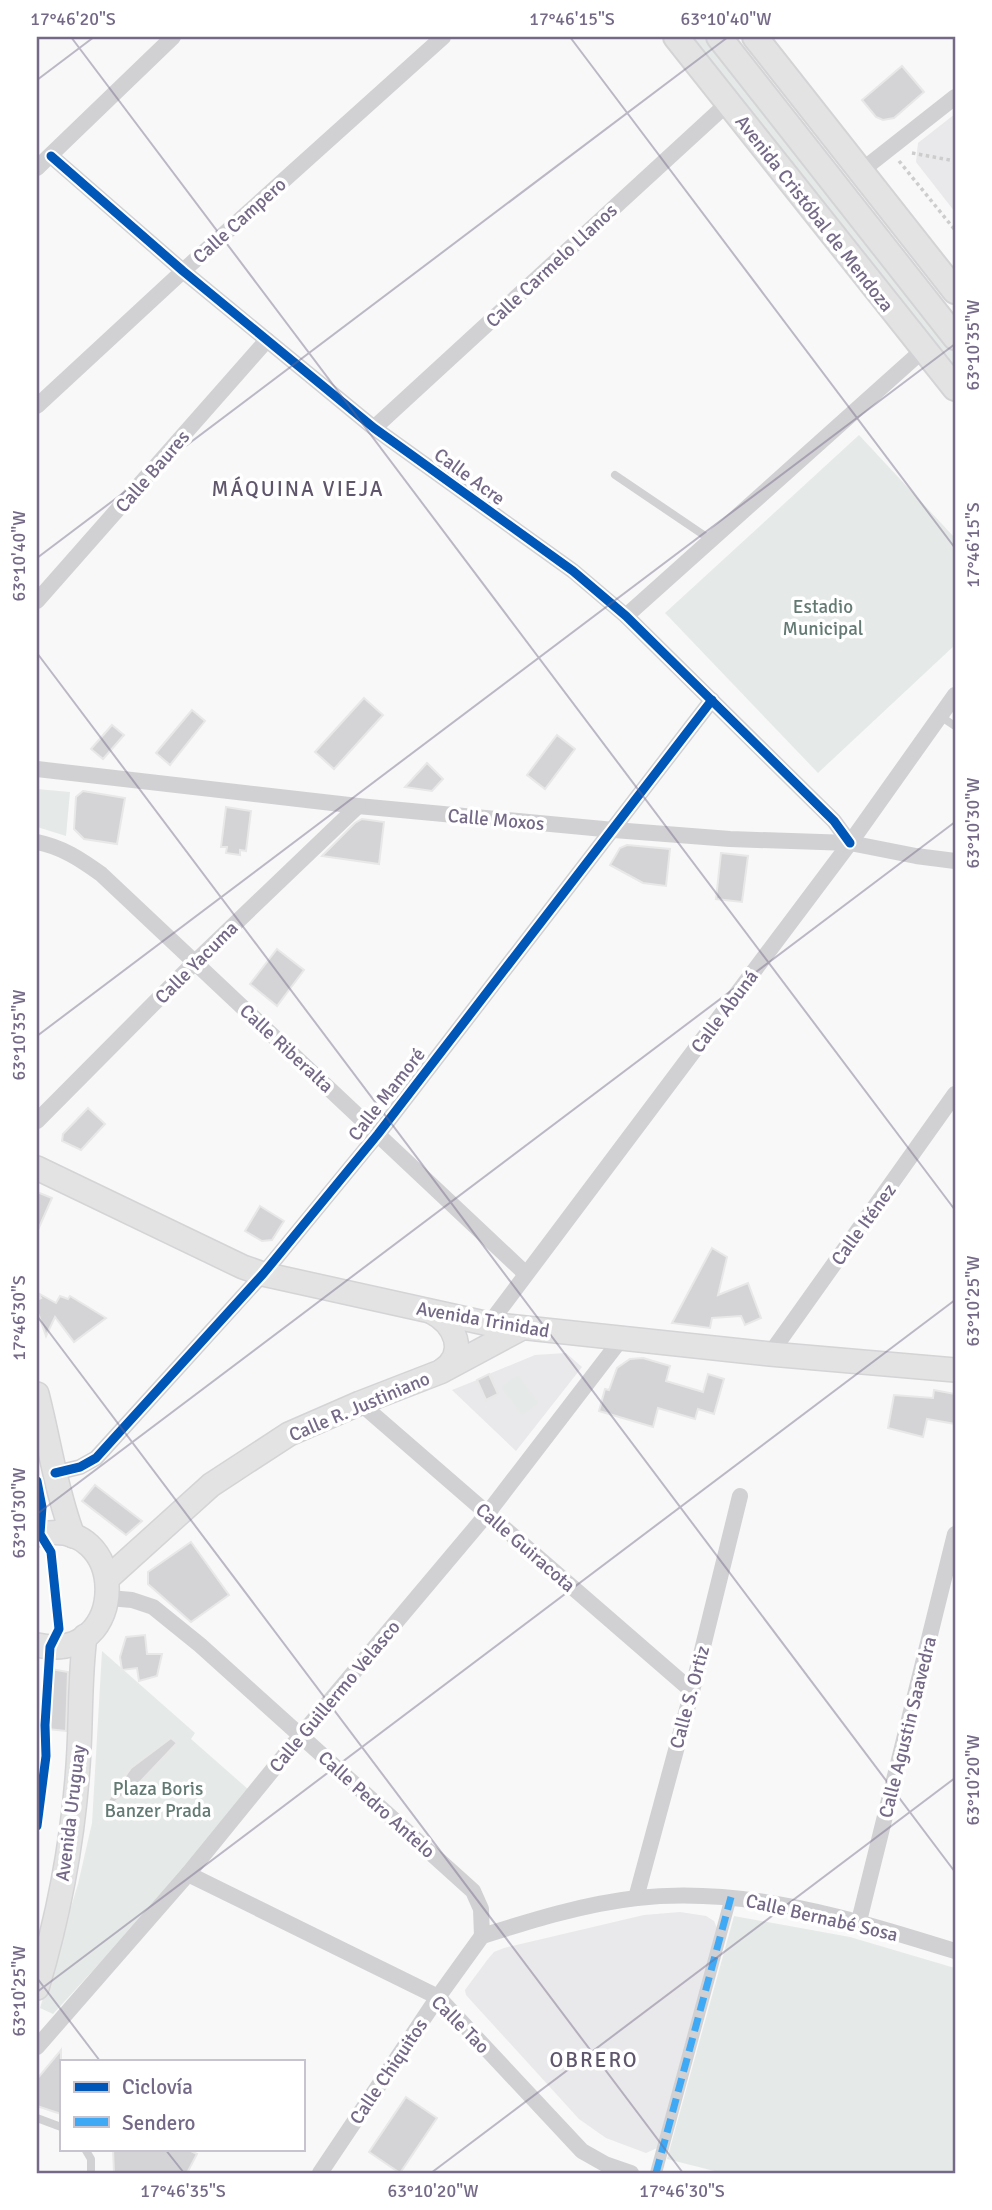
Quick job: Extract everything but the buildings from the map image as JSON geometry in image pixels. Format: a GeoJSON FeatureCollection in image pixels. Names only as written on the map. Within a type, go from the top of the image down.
{"type":"FeatureCollection","features":[{"type":"Feature","properties":{"kind":"main road","name":"Avenida Cristóbal de Mendoza"},"geometry":{"type":"LineString","coordinates":[[676,37],[955,388]]}},
{"type":"Feature","properties":{"kind":"main road","name":"Avenida Cristóbal de Mendoza"},"geometry":{"type":"LineString","coordinates":[[719,37],[955,337]]}},
{"type":"Feature","properties":{"kind":"main road"},"geometry":{"type":"LineString","coordinates":[[755,37],[955,291]]}},
{"type":"Feature","properties":{"kind":"main road","name":"Avenida Trinidad"},"geometry":{"type":"LineString","coordinates":[[37,1168],[236,1264],[263,1274],[429,1311],[522,1328],[955,1370]]}},
{"type":"Feature","properties":{"kind":"main road"},"geometry":{"type":"LineString","coordinates":[[429,1311],[446,1322],[457,1343],[453,1362],[440,1372]]}},
{"type":"Feature","properties":{"kind":"main road","name":"Calle R. Justiniano"},"geometry":{"type":"LineString","coordinates":[[85,1636],[104,1612],[108,1588],[211,1485],[289,1434],[440,1372],[522,1328]]}},
{"type":"Feature","properties":{"kind":"main road"},"geometry":{"type":"LineString","coordinates":[[37,1394],[61,1504],[73,1536]]}},
{"type":"Feature","properties":{"kind":"main road"},"geometry":{"type":"LineString","coordinates":[[37,1535],[60,1533],[73,1536],[89,1546],[101,1561],[108,1588]]}},
{"type":"Feature","properties":{"kind":"main road"},"geometry":{"type":"LineString","coordinates":[[37,1645],[64,1646],[85,1636]]}},
{"type":"Feature","properties":{"kind":"main road","name":"Avenida Uruguay"},"geometry":{"type":"LineString","coordinates":[[37,1988],[53,1933],[70,1836],[79,1749],[85,1636]]}},
{"type":"Feature","properties":{"kind":"street"},"geometry":{"type":"LineString","coordinates":[[37,168],[173,37]]}},
{"type":"Feature","properties":{"kind":"street","name":"Calle Campero"},"geometry":{"type":"LineString","coordinates":[[37,406],[443,37]]}},
{"type":"Feature","properties":{"kind":"street"},"geometry":{"type":"LineString","coordinates":[[860,171],[955,97]]}},
{"type":"Feature","properties":{"kind":"street","name":"Calle Carmelo Llanos"},"geometry":{"type":"LineString","coordinates":[[374,428],[728,103]]}},
{"type":"Feature","properties":{"kind":"street","name":"Calle Acre"},"geometry":{"type":"LineString","coordinates":[[51,156],[183,271],[374,428],[573,571],[626,616],[834,821],[850,844]]}},
{"type":"Feature","properties":{"kind":"street","name":"Calle Baures"},"geometry":{"type":"LineString","coordinates":[[37,601],[267,340]]}},
{"type":"Feature","properties":{"kind":"street"},"geometry":{"type":"LineString","coordinates":[[626,616],[923,350]]}},
{"type":"Feature","properties":{"kind":"street","name":"Calle Abuná"},"geometry":{"type":"LineString","coordinates":[[489,1324],[850,844],[955,695]]}},
{"type":"Feature","properties":{"kind":"street","name":"Calle Mamoré"},"geometry":{"type":"LineString","coordinates":[[55,1473],[80,1467],[96,1458],[263,1274],[377,1134],[712,701]]}},
{"type":"Feature","properties":{"kind":"street","name":"Calle Moxos"},"geometry":{"type":"LineString","coordinates":[[37,769],[358,806],[614,830],[730,839],[850,844],[955,861]]}},
{"type":"Feature","properties":{"kind":"street","name":"Calle Yacuma"},"geometry":{"type":"LineString","coordinates":[[37,1121],[195,962],[358,806]]}},
{"type":"Feature","properties":{"kind":"street","name":"Calle Riberalta"},"geometry":{"type":"LineString","coordinates":[[37,842],[56,846],[77,856],[101,874],[526,1274]]}},
{"type":"Feature","properties":{"kind":"street","name":"Calle Iténez"},"geometry":{"type":"LineString","coordinates":[[770,1354],[955,1094]]}},
{"type":"Feature","properties":{"kind":"street","name":"Calle Guillermo Velasco"},"geometry":{"type":"LineString","coordinates":[[37,2047],[188,1874],[487,1514],[622,1338]]}},
{"type":"Feature","properties":{"kind":"street","name":"Calle Guiracota"},"geometry":{"type":"LineString","coordinates":[[360,1403],[692,1691]]}},
{"type":"Feature","properties":{"kind":"street","name":"Calle S. Ortiz"},"geometry":{"type":"LineString","coordinates":[[636,1898],[692,1691],[740,1496]]}},
{"type":"Feature","properties":{"kind":"street","name":"Calle Agustin Saavedra"},"geometry":{"type":"LineString","coordinates":[[859,1921],[955,1534]]}},
{"type":"Feature","properties":{"kind":"street","name":"Calle Pedro Antelo"},"geometry":{"type":"LineString","coordinates":[[108,1588],[153,1607],[201,1645],[473,1891],[481,1909],[482,1936]]}},
{"type":"Feature","properties":{"kind":"street","name":"Calle Tao"},"geometry":{"type":"LineString","coordinates":[[188,1874],[438,1997],[587,2164],[632,2173]]}},
{"type":"Feature","properties":{"kind":"street"},"geometry":{"type":"LineString","coordinates":[[656,2173],[731,1897]]}},
{"type":"Feature","properties":{"kind":"street","name":"Calle Bernabé Sosa"},"geometry":{"type":"LineString","coordinates":[[482,1936],[542,1917],[636,1898],[731,1897],[859,1921],[955,1951]]}},
{"type":"Feature","properties":{"kind":"street","name":"Calle Chiquitos"},"geometry":{"type":"LineString","coordinates":[[320,2173],[482,1936]]}},
{"type":"Feature","properties":{"kind":"lane"},"geometry":{"type":"LineString","coordinates":[[615,475],[711,540]]}},
{"type":"Feature","properties":{"kind":"lane"},"geometry":{"type":"LineString","coordinates":[[940,716],[955,726]]}},
{"type":"Feature","properties":{"kind":"lane"},"geometry":{"type":"LineString","coordinates":[[37,2118],[60,2127]]}},
{"type":"Feature","properties":{"kind":"lane"},"geometry":{"type":"LineString","coordinates":[[86,2150],[90,2159],[91,2173]]}},
{"type":"Feature","properties":{"kind":"path"},"geometry":{"type":"LineString","coordinates":[[889,148],[955,161]]}},
{"type":"Feature","properties":{"kind":"path"},"geometry":{"type":"LineString","coordinates":[[889,148],[955,230]]}},
{"type":"Feature","properties":{"kind":"shaded area"},"geometry":{"type":"Polygon","coordinates":[[[955,114],[955,212],[916,162],[918,143],[955,114]]]}},
{"type":"Feature","properties":{"kind":"shaded area"},"geometry":{"type":"Polygon","coordinates":[[[566,1353],[582,1367],[516,1451],[452,1390],[477,1380],[486,1400],[498,1394],[489,1374],[535,1355],[566,1353]]]}},
{"type":"Feature","properties":{"kind":"shaded area"},"geometry":{"type":"Polygon","coordinates":[[[680,1912],[706,1916],[714,1921],[717,1928],[657,2148],[646,2153],[606,2138],[579,2119],[466,1995],[465,1990],[494,1952],[504,1948],[644,1915],[680,1912]]]}},
{"type":"Feature","properties":{"kind":"green space"},"geometry":{"type":"Polygon","coordinates":[[[691,37],[707,37],[955,348],[955,371],[691,37]]]}},
{"type":"Feature","properties":{"kind":"green space","name":"Estadio Municipal"},"geometry":{"type":"Polygon","coordinates":[[[859,435],[955,538],[955,645],[818,773],[665,613],[859,435]]]}},
{"type":"Feature","properties":{"kind":"green space"},"geometry":{"type":"Polygon","coordinates":[[[37,789],[70,792],[66,836],[37,827],[37,789]]]}},
{"type":"Feature","properties":{"kind":"green space"},"geometry":{"type":"Polygon","coordinates":[[[518,1375],[539,1403],[522,1415],[501,1387],[518,1375]]]}},
{"type":"Feature","properties":{"kind":"green space","name":"Plaza Boris Banzer Prada"},"geometry":{"type":"Polygon","coordinates":[[[102,1651],[195,1733],[191,1739],[249,1790],[154,1904],[53,2014],[40,2008],[78,1884],[92,1823],[102,1651]]]}},
{"type":"Feature","properties":{"kind":"green space"},"geometry":{"type":"Polygon","coordinates":[[[734,1916],[850,1937],[955,1968],[955,2173],[722,2173],[667,2159],[734,1916]]]}},
{"type":"Feature","properties":{"kind":"marked path"},"geometry":{"type":"LineString","coordinates":[[656,2173],[731,1897]]}},
{"type":"Feature","properties":{"kind":"cycle path"},"geometry":{"type":"LineString","coordinates":[[51,156],[183,271],[374,428],[573,571],[626,616],[834,821],[850,843]]}},
{"type":"Feature","properties":{"kind":"cycle path"},"geometry":{"type":"LineString","coordinates":[[55,1473],[80,1467],[96,1458],[263,1274],[378,1134],[712,700]]}},
{"type":"Feature","properties":{"kind":"cycle path"},"geometry":{"type":"LineString","coordinates":[[37,1481],[42,1507],[40,1534],[51,1552],[59,1629],[50,1647],[45,1725],[46,1756],[37,1826]]}},
{"type":"Feature","properties":{"kind":"district","name":"MÁQUINA VIEJA"},"geometry":{"type":"Point","coordinates":[298,489]}},
{"type":"Feature","properties":{"kind":"district","name":"OBRERO"},"geometry":{"type":"Point","coordinates":[594,2060]}}]}
